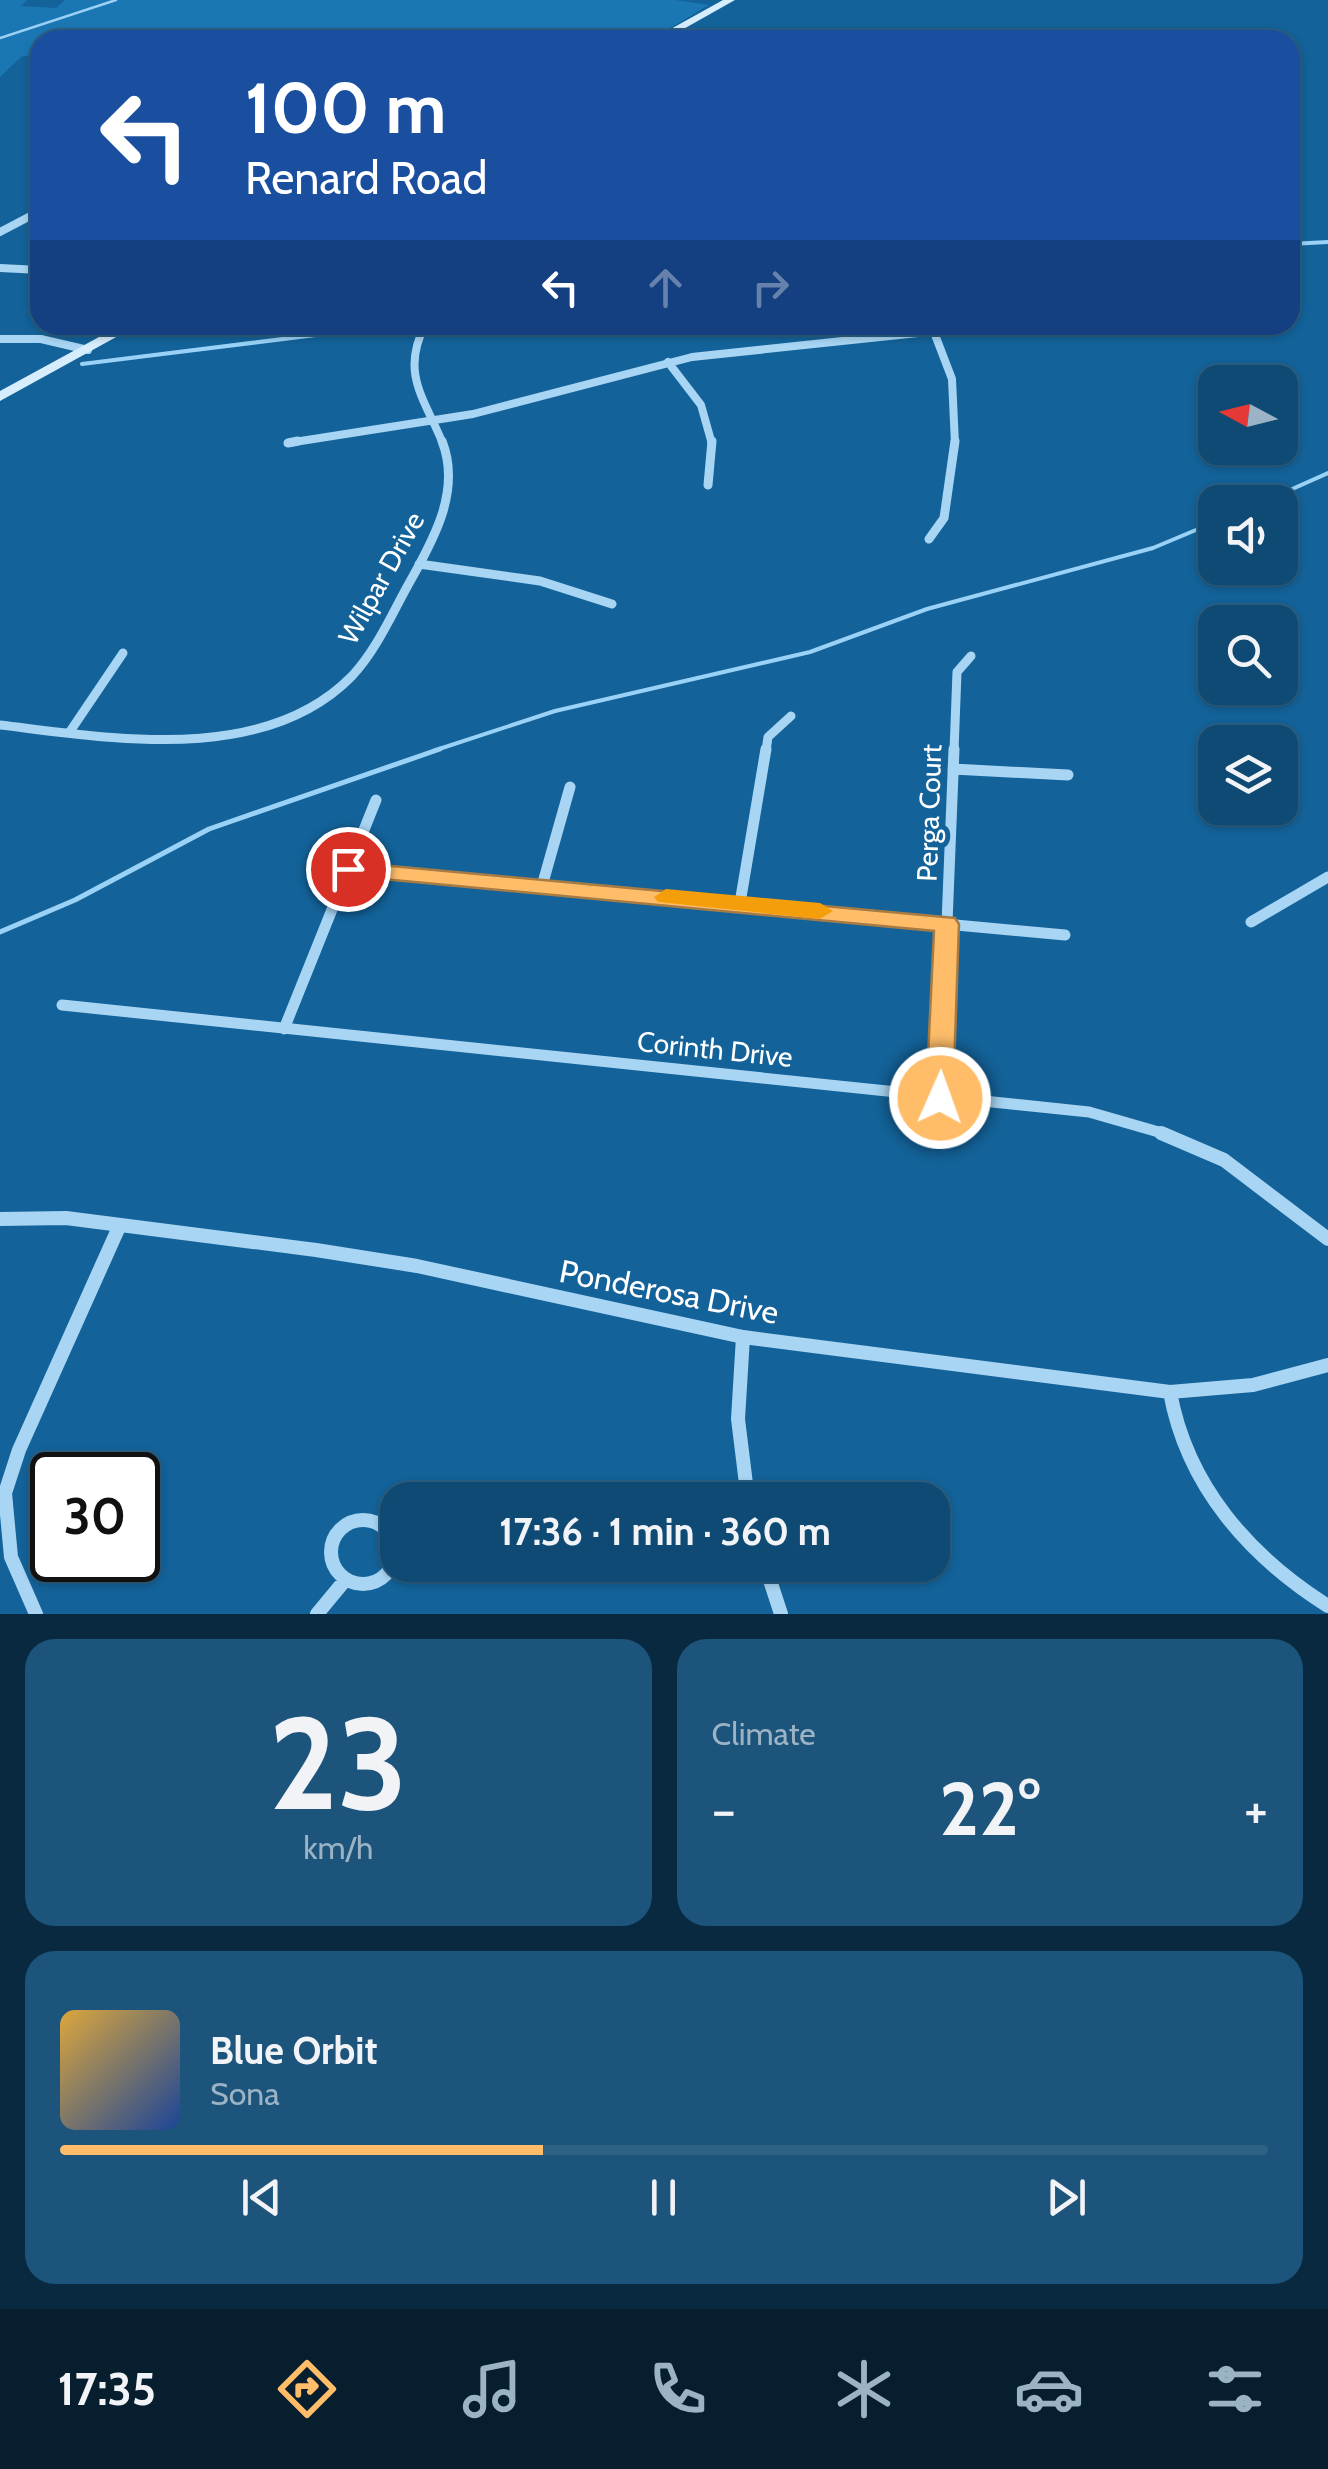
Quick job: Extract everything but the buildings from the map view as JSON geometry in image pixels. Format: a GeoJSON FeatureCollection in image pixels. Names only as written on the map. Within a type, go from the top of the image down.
{"type":"FeatureCollection","features":[{"type":"Feature","properties":{"kind":"main road"},"geometry":{"type":"LineString","coordinates":[[674,30],[730,0]]}},
{"type":"Feature","properties":{"kind":"main road"},"geometry":{"type":"LineString","coordinates":[[0,397],[114,335]]}},
{"type":"Feature","properties":{"kind":"street"},"geometry":{"type":"LineString","coordinates":[[0,232],[30,216]]}},
{"type":"Feature","properties":{"kind":"street"},"geometry":{"type":"LineString","coordinates":[[0,268],[30,270]]}},
{"type":"Feature","properties":{"kind":"street","name":"Wilpar Drive"},"geometry":{"type":"LineString","coordinates":[[0,725],[165,741],[243,730],[298,712],[340,687],[367,657],[420,564],[445,507],[450,484],[448,462],[423,408],[410,364],[421,335]]}},
{"type":"Feature","properties":{"kind":"street"},"geometry":{"type":"LineString","coordinates":[[288,443],[509,406],[668,362],[907,335]]}},
{"type":"Feature","properties":{"kind":"street"},"geometry":{"type":"LineString","coordinates":[[929,539],[944,518],[960,415],[952,369],[935,335]]}},
{"type":"Feature","properties":{"kind":"street"},"geometry":{"type":"LineString","coordinates":[[0,339],[41,339],[88,350]]}},
{"type":"Feature","properties":{"kind":"street"},"geometry":{"type":"LineString","coordinates":[[668,362],[699,399],[712,425],[715,442],[708,485]]}},
{"type":"Feature","properties":{"kind":"street"},"geometry":{"type":"LineString","coordinates":[[420,564],[520,574],[566,584],[612,604]]}},
{"type":"Feature","properties":{"kind":"street"},"geometry":{"type":"LineString","coordinates":[[70,733],[123,654]]}},
{"type":"Feature","properties":{"kind":"street","name":"Perga Court"},"geometry":{"type":"LineString","coordinates":[[940,1098],[957,672],[971,656]]}},
{"type":"Feature","properties":{"kind":"street"},"geometry":{"type":"LineString","coordinates":[[740,903],[768,737],[791,716]]}},
{"type":"Feature","properties":{"kind":"street"},"geometry":{"type":"LineString","coordinates":[[953,770],[1068,776]]}},
{"type":"Feature","properties":{"kind":"street"},"geometry":{"type":"LineString","coordinates":[[542,886],[570,787]]}},
{"type":"Feature","properties":{"kind":"street"},"geometry":{"type":"LineString","coordinates":[[284,1028],[376,800]]}},
{"type":"Feature","properties":{"kind":"street"},"geometry":{"type":"LineString","coordinates":[[348,869],[1065,935]]}},
{"type":"Feature","properties":{"kind":"street"},"geometry":{"type":"LineString","coordinates":[[1251,922],[1328,877]]}},
{"type":"Feature","properties":{"kind":"street","name":"Corinth Drive"},"geometry":{"type":"LineString","coordinates":[[62,1005],[1089,1112],[1179,1138],[1224,1160],[1328,1238]]}},
{"type":"Feature","properties":{"kind":"street","name":"Ponderosa Drive"},"geometry":{"type":"LineString","coordinates":[[0,1219],[66,1218],[418,1266],[743,1337],[1170,1392],[1253,1385],[1328,1364]]}},
{"type":"Feature","properties":{"kind":"street"},"geometry":{"type":"LineString","coordinates":[[36,1614],[11,1557],[5,1492],[19,1450],[119,1227]]}},
{"type":"Feature","properties":{"kind":"street"},"geometry":{"type":"LineString","coordinates":[[743,1337],[736,1407],[738,1458],[744,1482]]}},
{"type":"Feature","properties":{"kind":"street"},"geometry":{"type":"LineString","coordinates":[[1170,1392],[1178,1434],[1198,1478],[1255,1550],[1328,1606]]}},
{"type":"Feature","properties":{"kind":"street"},"geometry":{"type":"LineString","coordinates":[[370,1521],[389,1528],[397,1546],[390,1566],[373,1580],[346,1580],[330,1562],[330,1552],[340,1532],[370,1521]]}},
{"type":"Feature","properties":{"kind":"street"},"geometry":{"type":"LineString","coordinates":[[318,1614],[346,1580]]}},
{"type":"Feature","properties":{"kind":"street"},"geometry":{"type":"LineString","coordinates":[[771,1582],[781,1614]]}},
{"type":"Feature","properties":{"kind":"shaded area"},"geometry":{"type":"Polygon","coordinates":[[[0,0],[27,0],[21,6],[56,8],[65,0],[675,0],[709,5],[665,30],[30,30],[30,56],[22,56],[0,77],[0,0]]]}},
{"type":"Feature","properties":{"kind":"waterway"},"geometry":{"type":"LineString","coordinates":[[0,38],[116,0]]}},
{"type":"Feature","properties":{"kind":"waterway"},"geometry":{"type":"LineString","coordinates":[[1300,243],[1328,242]]}},
{"type":"Feature","properties":{"kind":"waterway"},"geometry":{"type":"LineString","coordinates":[[82,364],[315,335]]}},
{"type":"Feature","properties":{"kind":"waterway"},"geometry":{"type":"LineString","coordinates":[[1298,486],[1328,473]]}},
{"type":"Feature","properties":{"kind":"waterway"},"geometry":{"type":"LineString","coordinates":[[433,751],[555,711],[810,652],[927,609],[1153,548],[1198,529]]}},
{"type":"Feature","properties":{"kind":"waterway"},"geometry":{"type":"LineString","coordinates":[[0,932],[75,900],[209,829],[440,749]]}},
{"type":"Feature","properties":{"kind":"slow traffic"},"geometry":{"type":"LineString","coordinates":[[666,897],[820,911]]}},
{"type":"Feature","properties":{"kind":"route"},"geometry":{"type":"LineString","coordinates":[[348,869],[947,924],[940,1098]]}}]}
